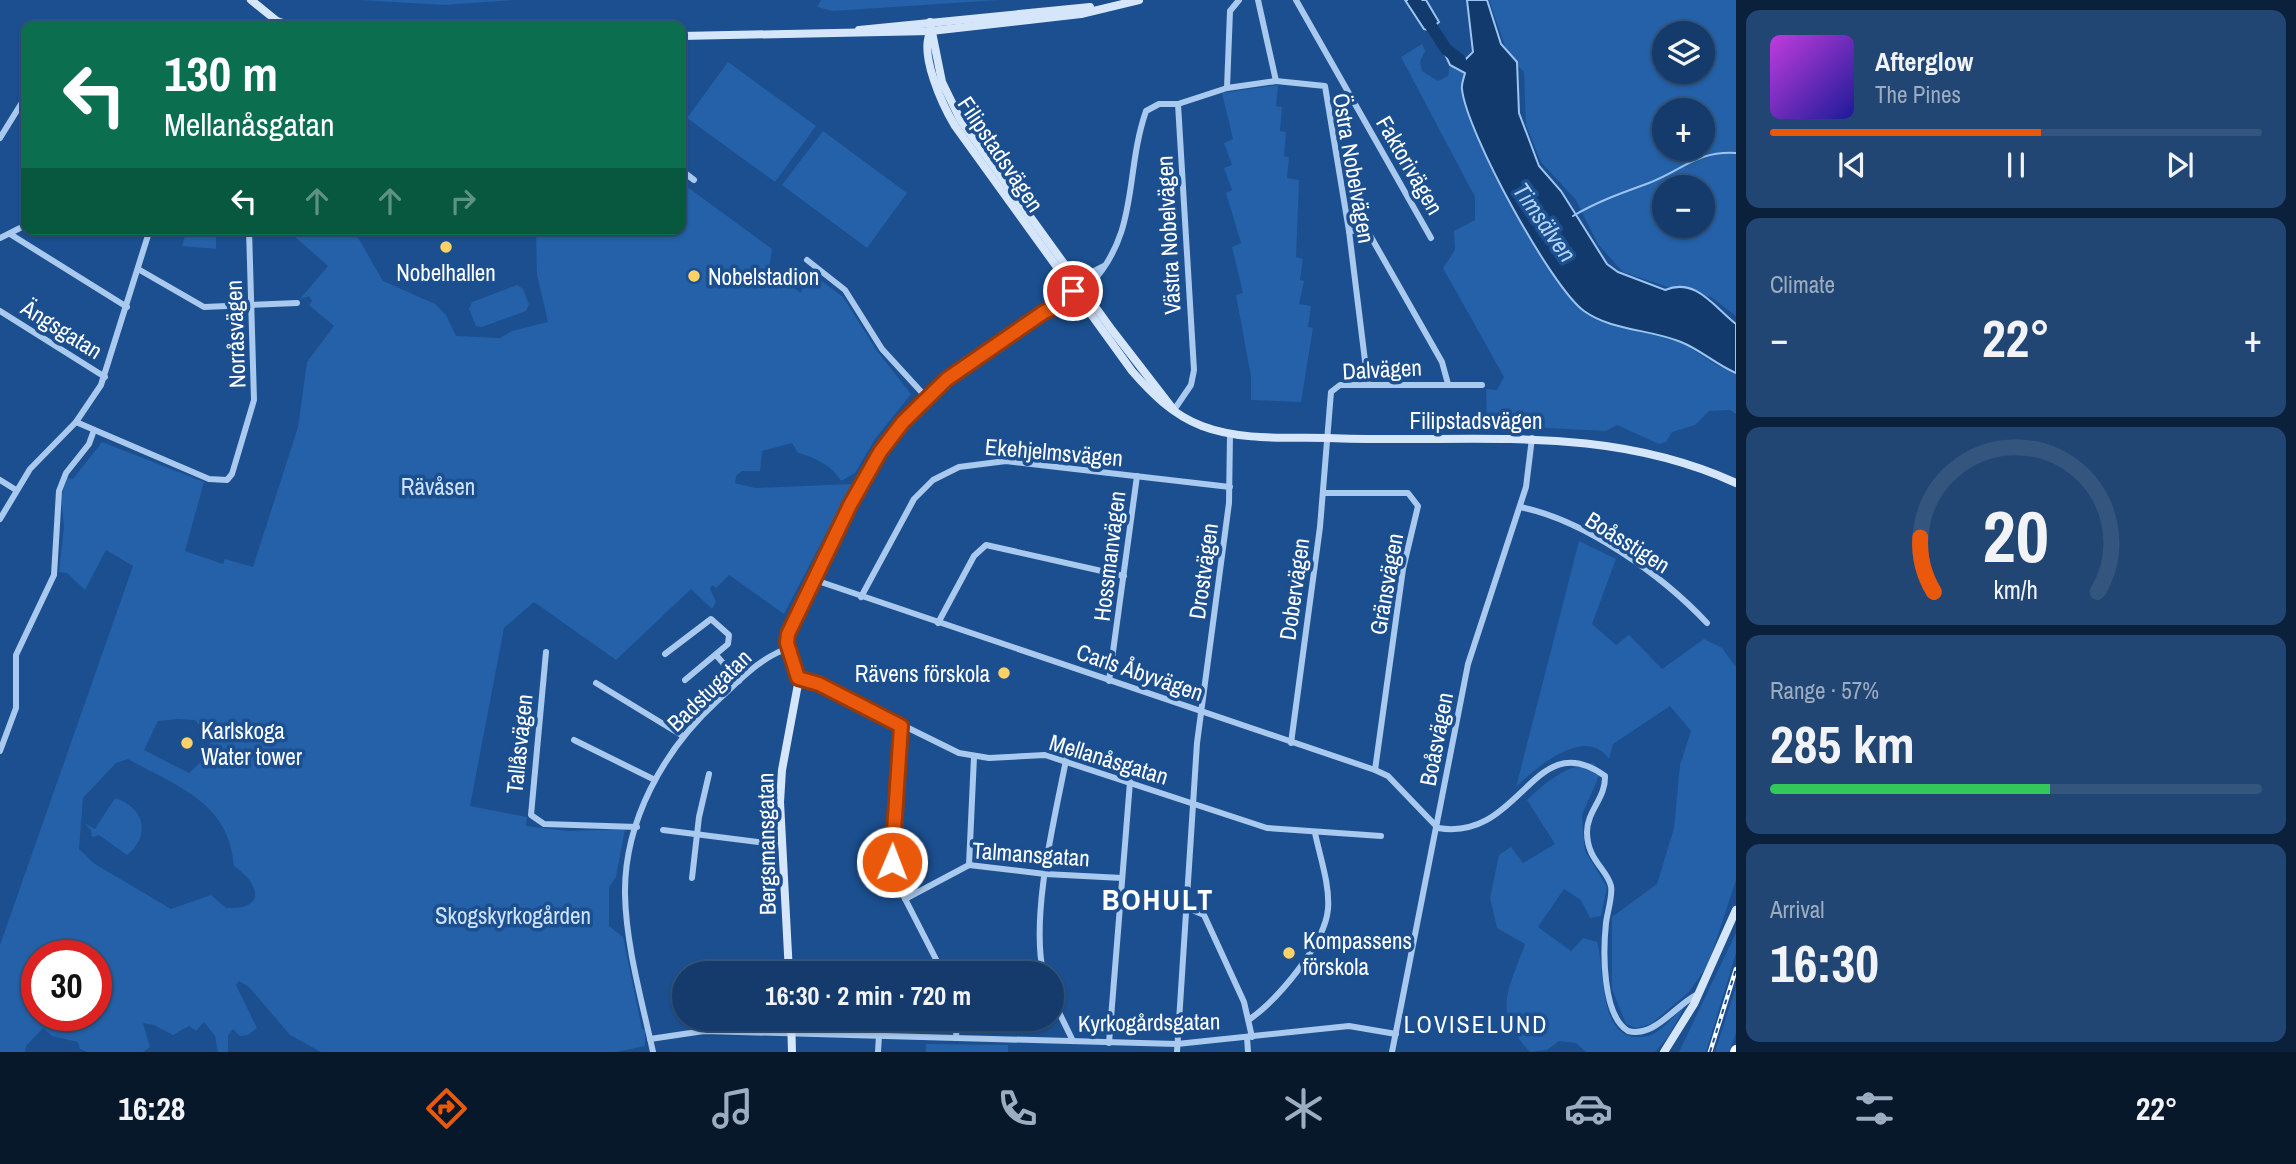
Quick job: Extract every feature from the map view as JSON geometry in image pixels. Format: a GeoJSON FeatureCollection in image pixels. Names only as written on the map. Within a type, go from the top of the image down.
{"type":"FeatureCollection","features":[{"type":"Feature","properties":{"kind":"street"},"geometry":{"type":"LineString","coordinates":[[251,0],[272,21]]}},
{"type":"Feature","properties":{"kind":"street"},"geometry":{"type":"LineString","coordinates":[[686,36],[930,27],[1081,14],[1114,2],[1139,0]]}},
{"type":"Feature","properties":{"kind":"street"},"geometry":{"type":"LineString","coordinates":[[1227,88],[1230,11],[1239,0]]}},
{"type":"Feature","properties":{"kind":"street"},"geometry":{"type":"LineString","coordinates":[[1081,285],[1090,285],[1122,238],[1146,111],[1159,104],[1178,104],[1227,88],[1276,81],[1258,0]]}},
{"type":"Feature","properties":{"kind":"street","name":"Faktorivägen"},"geometry":{"type":"LineString","coordinates":[[1296,0],[1431,238]]}},
{"type":"Feature","properties":{"kind":"street","name":"Filipstadsvägen"},"geometry":{"type":"LineString","coordinates":[[930,27],[935,36],[942,82],[953,108],[1174,410]]}},
{"type":"Feature","properties":{"kind":"street","name":"Filipstadsvägen"},"geometry":{"type":"LineString","coordinates":[[930,27],[928,37],[932,71],[947,114],[1073,291],[1154,396],[1174,410],[1203,426],[1230,434],[1586,441],[1630,449],[1693,466],[1736,483]]}},
{"type":"Feature","properties":{"kind":"street"},"geometry":{"type":"LineString","coordinates":[[1325,86],[1341,79]]}},
{"type":"Feature","properties":{"kind":"street","name":"Östra Nobelvägen"},"geometry":{"type":"LineString","coordinates":[[1276,81],[1325,86],[1349,230],[1367,384]]}},
{"type":"Feature","properties":{"kind":"street"},"geometry":{"type":"LineString","coordinates":[[0,138],[21,104]]}},
{"type":"Feature","properties":{"kind":"street","name":"Västra Nobelvägen"},"geometry":{"type":"LineString","coordinates":[[1174,410],[1191,385],[1194,370],[1178,104]]}},
{"type":"Feature","properties":{"kind":"street"},"geometry":{"type":"LineString","coordinates":[[686,174],[694,180]]}},
{"type":"Feature","properties":{"kind":"street"},"geometry":{"type":"LineString","coordinates":[[0,238],[21,228]]}},
{"type":"Feature","properties":{"kind":"street"},"geometry":{"type":"LineString","coordinates":[[1349,230],[1366,230],[1371,237],[1442,362],[1448,384]]}},
{"type":"Feature","properties":{"kind":"street"},"geometry":{"type":"LineString","coordinates":[[10,234],[127,307]]}},
{"type":"Feature","properties":{"kind":"street"},"geometry":{"type":"LineString","coordinates":[[0,519],[16,490],[42,455],[76,422],[105,377],[148,235]]}},
{"type":"Feature","properties":{"kind":"street","name":"Norråsvägen"},"geometry":{"type":"LineString","coordinates":[[76,422],[209,479],[227,480],[232,474],[254,400],[255,350],[250,306],[249,235]]}},
{"type":"Feature","properties":{"kind":"street"},"geometry":{"type":"LineString","coordinates":[[807,260],[845,290],[882,349],[926,397]]}},
{"type":"Feature","properties":{"kind":"street"},"geometry":{"type":"LineString","coordinates":[[138,269],[204,307],[297,303]]}},
{"type":"Feature","properties":{"kind":"street","name":"Bergsmansgatan"},"geometry":{"type":"LineString","coordinates":[[788,961],[780,785],[798,678],[789,648],[788,634],[812,579],[880,452],[926,397],[982,352],[1044,312],[1060,294],[1073,291],[1081,285]]}},
{"type":"Feature","properties":{"kind":"street","name":"Ängsgatan"},"geometry":{"type":"LineString","coordinates":[[0,311],[105,377]]}},
{"type":"Feature","properties":{"kind":"street","name":"Dalvägen"},"geometry":{"type":"LineString","coordinates":[[1328,438],[1334,387],[1367,384],[1482,385]]}},
{"type":"Feature","properties":{"kind":"street"},"geometry":{"type":"LineString","coordinates":[[0,751],[16,708],[16,655],[54,575],[59,491],[66,473],[89,444],[94,430]]}},
{"type":"Feature","properties":{"kind":"street","name":"Drostvägen"},"geometry":{"type":"LineString","coordinates":[[1177,1052],[1193,804],[1201,711],[1230,487],[1230,434]]}},
{"type":"Feature","properties":{"kind":"street","name":"Dobervägen"},"geometry":{"type":"LineString","coordinates":[[1291,743],[1328,438]]}},
{"type":"Feature","properties":{"kind":"street","name":"Boåsvägen"},"geometry":{"type":"LineString","coordinates":[[1392,1052],[1471,651],[1520,508],[1530,471],[1532,438]]}},
{"type":"Feature","properties":{"kind":"street","name":"Ekehjelmsvägen"},"geometry":{"type":"LineString","coordinates":[[861,597],[914,499],[933,480],[959,467],[1006,461],[1230,487]]}},
{"type":"Feature","properties":{"kind":"street","name":"Hossmanvägen"},"geometry":{"type":"LineString","coordinates":[[1109,681],[1137,476]]}},
{"type":"Feature","properties":{"kind":"street"},"geometry":{"type":"LineString","coordinates":[[0,480],[16,490]]}},
{"type":"Feature","properties":{"kind":"street","name":"Gränsvägen"},"geometry":{"type":"LineString","coordinates":[[1323,494],[1408,494],[1418,506],[1403,569],[1375,770]]}},
{"type":"Feature","properties":{"kind":"street","name":"Boåsstigen"},"geometry":{"type":"LineString","coordinates":[[1520,508],[1540,511],[1629,558],[1653,575],[1707,623]]}},
{"type":"Feature","properties":{"kind":"street"},"geometry":{"type":"LineString","coordinates":[[938,623],[974,556],[986,545],[1124,576]]}},
{"type":"Feature","properties":{"kind":"street","name":"Carls Åbyvägen"},"geometry":{"type":"LineString","coordinates":[[812,579],[1375,770],[1388,776],[1438,828]]}},
{"type":"Feature","properties":{"kind":"street"},"geometry":{"type":"LineString","coordinates":[[665,654],[711,618],[730,639],[716,655],[685,680]]}},
{"type":"Feature","properties":{"kind":"street","name":"Badstugatan"},"geometry":{"type":"LineString","coordinates":[[653,1052],[626,911],[626,868],[636,827],[655,780],[683,736],[739,681],[768,657],[789,648]]}},
{"type":"Feature","properties":{"kind":"street","name":"Tallåsvägen"},"geometry":{"type":"LineString","coordinates":[[546,652],[531,815],[544,824],[636,827]]}},
{"type":"Feature","properties":{"kind":"street"},"geometry":{"type":"LineString","coordinates":[[716,655],[739,681]]}},
{"type":"Feature","properties":{"kind":"street","name":"Mellanåsgatan"},"geometry":{"type":"LineString","coordinates":[[798,678],[819,684],[948,749],[974,757],[1045,755],[1267,828],[1381,836]]}},
{"type":"Feature","properties":{"kind":"street"},"geometry":{"type":"LineString","coordinates":[[596,683],[683,736]]}},
{"type":"Feature","properties":{"kind":"street"},"geometry":{"type":"LineString","coordinates":[[901,726],[891,849],[895,876],[937,961]]}},
{"type":"Feature","properties":{"kind":"street"},"geometry":{"type":"LineString","coordinates":[[574,740],[655,780]]}},
{"type":"Feature","properties":{"kind":"street"},"geometry":{"type":"LineString","coordinates":[[969,865],[974,757]]}},
{"type":"Feature","properties":{"kind":"street"},"geometry":{"type":"LineString","coordinates":[[1042,961],[1045,874],[1066,760]]}},
{"type":"Feature","properties":{"kind":"street"},"geometry":{"type":"LineString","coordinates":[[1438,828],[1461,830],[1483,824],[1555,765],[1584,764],[1605,776],[1602,796],[1591,815],[1587,834],[1595,862],[1611,885],[1604,955],[1614,1017],[1628,1031],[1648,1031],[1685,1000],[1699,994]]}},
{"type":"Feature","properties":{"kind":"street"},"geometry":{"type":"LineString","coordinates":[[692,878],[696,835],[709,774]]}},
{"type":"Feature","properties":{"kind":"street"},"geometry":{"type":"LineString","coordinates":[[1109,1043],[1130,782]]}},
{"type":"Feature","properties":{"kind":"street"},"geometry":{"type":"LineString","coordinates":[[663,830],[782,845]]}},
{"type":"Feature","properties":{"kind":"street"},"geometry":{"type":"LineString","coordinates":[[1250,1019],[1272,1001],[1324,927],[1327,892],[1315,833]]}},
{"type":"Feature","properties":{"kind":"street","name":"Talmansgatan"},"geometry":{"type":"LineString","coordinates":[[905,899],[969,865],[1045,874],[1122,878]]}},
{"type":"Feature","properties":{"kind":"street"},"geometry":{"type":"LineString","coordinates":[[1185,907],[1204,915],[1250,1019],[1248,1052]]}},
{"type":"Feature","properties":{"kind":"street"},"geometry":{"type":"LineString","coordinates":[[1664,1052],[1699,994],[1736,910]]}},
{"type":"Feature","properties":{"kind":"street"},"geometry":{"type":"LineString","coordinates":[[1064,1023],[1073,1041]]}},
{"type":"Feature","properties":{"kind":"street","name":"Kyrkogårdsgatan"},"geometry":{"type":"LineString","coordinates":[[650,1039],[704,1031],[1177,1044],[1349,1026],[1396,1034]]}},
{"type":"Feature","properties":{"kind":"street"},"geometry":{"type":"LineString","coordinates":[[956,1031],[956,1038]]}},
{"type":"Feature","properties":{"kind":"street"},"geometry":{"type":"LineString","coordinates":[[792,1033],[792,1052]]}},
{"type":"Feature","properties":{"kind":"street"},"geometry":{"type":"LineString","coordinates":[[878,1052],[879,1035]]}},
{"type":"Feature","properties":{"kind":"street"},"geometry":{"type":"LineString","coordinates":[[1081,1052],[1082,1042]]}},
{"type":"Feature","properties":{"kind":"green space"},"geometry":{"type":"Polygon","coordinates":[[[359,0],[514,0],[445,5],[359,0]]]}},
{"type":"Feature","properties":{"kind":"green space"},"geometry":{"type":"Polygon","coordinates":[[[821,0],[999,0],[833,11],[817,7],[821,0]]]}},
{"type":"Feature","properties":{"kind":"green space"},"geometry":{"type":"Polygon","coordinates":[[[1489,0],[1736,0],[1736,316],[1711,297],[1668,287],[1623,272],[1598,244],[1576,200],[1541,162],[1526,125],[1524,72],[1509,57],[1489,0]]]}},
{"type":"Feature","properties":{"kind":"green space"},"geometry":{"type":"Polygon","coordinates":[[[1422,44],[1425,51],[1420,62],[1422,71],[1438,81],[1448,76],[1450,65],[1465,73],[1462,87],[1467,106],[1541,257],[1595,318],[1679,341],[1717,365],[1736,373],[1736,414],[1730,410],[1709,411],[1695,425],[1672,432],[1666,442],[1659,444],[1617,425],[1606,431],[1527,427],[1487,429],[1486,389],[1497,390],[1504,377],[1443,268],[1455,250],[1454,231],[1475,220],[1475,197],[1401,57],[1422,44]]]}},
{"type":"Feature","properties":{"kind":"green space"},"geometry":{"type":"Polygon","coordinates":[[[728,62],[816,126],[775,182],[687,118],[728,62]]]}},
{"type":"Feature","properties":{"kind":"green space"},"geometry":{"type":"Polygon","coordinates":[[[1278,85],[1276,106],[1282,107],[1280,131],[1286,132],[1284,156],[1289,157],[1287,178],[1299,180],[1296,257],[1303,259],[1300,280],[1304,281],[1299,304],[1311,306],[1308,327],[1313,328],[1301,402],[1251,400],[1251,377],[1236,295],[1243,293],[1232,247],[1241,243],[1226,193],[1232,190],[1224,168],[1232,165],[1224,143],[1233,139],[1222,93],[1278,85]]]}},
{"type":"Feature","properties":{"kind":"green space"},"geometry":{"type":"Polygon","coordinates":[[[823,131],[907,193],[867,248],[782,185],[823,131]]]}},
{"type":"Feature","properties":{"kind":"green space","name":"Rävåsen"},"geometry":{"type":"Polygon","coordinates":[[[686,186],[772,249],[769,269],[801,293],[804,278],[811,273],[843,297],[877,351],[911,394],[875,439],[855,473],[841,481],[822,463],[798,453],[792,443],[762,451],[760,471],[742,471],[736,476],[735,483],[755,488],[852,484],[784,614],[729,575],[716,588],[712,585],[710,589],[716,602],[712,609],[691,589],[616,660],[534,602],[504,628],[470,806],[527,817],[526,826],[569,831],[625,829],[616,877],[609,887],[609,926],[623,937],[642,1029],[645,1030],[645,1046],[616,1052],[321,1052],[290,1035],[249,987],[239,981],[236,985],[257,1028],[248,1035],[240,1036],[233,1029],[228,1036],[228,1052],[218,1052],[215,1036],[204,1022],[196,1031],[189,1026],[173,1035],[154,1025],[143,1023],[150,1047],[143,1052],[87,1052],[80,1049],[78,1042],[52,1036],[46,1031],[112,1031],[112,940],[21,940],[21,1031],[40,1031],[26,1046],[25,1052],[0,1052],[0,945],[133,566],[106,550],[85,590],[67,573],[59,572],[64,526],[61,498],[67,478],[73,479],[102,442],[204,482],[185,551],[223,564],[225,559],[253,567],[298,427],[307,362],[334,326],[309,305],[312,301],[309,296],[300,299],[328,266],[293,235],[356,235],[383,281],[435,304],[446,315],[456,336],[500,338],[512,331],[548,322],[537,275],[536,235],[686,235],[686,186]],[[195,720],[158,721],[144,750],[189,773],[205,758],[211,741],[195,720]],[[128,759],[116,763],[83,798],[79,849],[95,864],[171,909],[211,895],[226,908],[248,905],[255,895],[254,888],[234,866],[230,844],[222,826],[211,811],[182,788],[128,759]]]}},
{"type":"Feature","properties":{"kind":"green space"},"geometry":{"type":"Polygon","coordinates":[[[185,235],[216,235],[216,249],[182,246],[185,235]]]}},
{"type":"Feature","properties":{"kind":"green space"},"geometry":{"type":"Polygon","coordinates":[[[517,285],[523,289],[529,304],[526,311],[482,327],[476,326],[469,309],[472,302],[517,285]]]}},
{"type":"Feature","properties":{"kind":"green space"},"geometry":{"type":"Polygon","coordinates":[[[1579,541],[1616,559],[1592,624],[1616,645],[1629,635],[1662,669],[1704,639],[1722,648],[1736,667],[1736,880],[1708,965],[1689,992],[1651,1024],[1636,1028],[1626,1024],[1612,989],[1612,917],[1657,884],[1674,828],[1680,765],[1691,731],[1670,706],[1613,744],[1609,759],[1599,749],[1574,747],[1548,761],[1516,787],[1579,541]]]}},
{"type":"Feature","properties":{"kind":"green space"},"geometry":{"type":"Polygon","coordinates":[[[1594,763],[1599,776],[1582,815],[1585,851],[1607,887],[1601,916],[1590,918],[1581,900],[1564,889],[1538,927],[1571,951],[1583,938],[1597,942],[1607,1005],[1612,1020],[1621,1031],[1633,1037],[1651,1035],[1685,1006],[1668,1037],[1655,1052],[1586,1052],[1576,1043],[1559,1041],[1547,1050],[1530,1052],[1518,1037],[1507,1012],[1509,988],[1525,944],[1497,928],[1490,898],[1499,855],[1511,847],[1523,863],[1555,844],[1527,800],[1557,776],[1574,767],[1594,763]]]}},
{"type":"Feature","properties":{"kind":"green space"},"geometry":{"type":"Polygon","coordinates":[[[115,798],[133,808],[141,822],[140,839],[127,855],[99,835],[92,837],[91,830],[84,823],[95,829],[115,798]]]}},
{"type":"Feature","properties":{"kind":"green space"},"geometry":{"type":"Polygon","coordinates":[[[1736,933],[1736,953],[1706,1052],[1679,1052],[1736,933]]]}},
{"type":"Feature","properties":{"kind":"green space"},"geometry":{"type":"Polygon","coordinates":[[[1736,987],[1736,1033],[1729,1052],[1715,1052],[1736,987]]]}},
{"type":"Feature","properties":{"kind":"green space"},"geometry":{"type":"Polygon","coordinates":[[[926,1044],[1008,1045],[1008,1052],[926,1052],[926,1044]]]}},
{"type":"Feature","properties":{"kind":"water"},"geometry":{"type":"Polygon","coordinates":[[[1405,0],[1426,0],[1439,22],[1429,30],[1424,29],[1405,0]]]}},
{"type":"Feature","properties":{"kind":"water","name":"Timsälven"},"geometry":{"type":"Polygon","coordinates":[[[1467,0],[1487,0],[1501,44],[1517,62],[1519,113],[1539,166],[1561,191],[1607,264],[1618,272],[1665,290],[1686,287],[1712,302],[1736,324],[1736,373],[1681,342],[1595,318],[1569,296],[1512,207],[1467,110],[1462,89],[1465,73],[1450,65],[1444,52],[1450,49],[1466,59],[1473,52],[1467,0]]]}},
{"type":"Feature","properties":{"kind":"waterway"},"geometry":{"type":"LineString","coordinates":[[1414,0],[1446,49],[1460,60]]}},
{"type":"Feature","properties":{"kind":"waterway","name":"Timsälven"},"geometry":{"type":"LineString","coordinates":[[1573,216],[1700,158],[1736,153]]}},
{"type":"Feature","properties":{"kind":"railway"},"geometry":{"type":"LineString","coordinates":[[1710,1052],[1736,969]]}},
{"type":"Feature","properties":{"kind":"place","name":"Nobelhallen"},"geometry":{"type":"Point","coordinates":[446,247]}},
{"type":"Feature","properties":{"kind":"place","name":"Nobelstadion"},"geometry":{"type":"Point","coordinates":[694,276]}},
{"type":"Feature","properties":{"kind":"place","name":"Rävens förskola"},"geometry":{"type":"Point","coordinates":[1004,673]}},
{"type":"Feature","properties":{"kind":"place","name":"Karlskoga Water tower"},"geometry":{"type":"Point","coordinates":[187,743]}},
{"type":"Feature","properties":{"kind":"place","name":"Kompassens förskola"},"geometry":{"type":"Point","coordinates":[1289,953]}},
{"type":"Feature","properties":{"kind":"district","name":"BOHULT"},"geometry":{"type":"Point","coordinates":[1158,899]}},
{"type":"Feature","properties":{"kind":"district","name":"LOVISELUND"},"geometry":{"type":"Point","coordinates":[1476,1024]}},
{"type":"Feature","properties":{"kind":"route"},"geometry":{"type":"LineString","coordinates":[[892,862],[892,830],[901,726],[819,684],[798,678],[787,643],[788,634],[812,579],[870,468],[903,422],[926,397],[982,352],[1044,312],[1065,303],[1071,298],[1073,291]]}},
{"type":"Feature","properties":{"kind":"park label","name":"Skogskyrkogården"},"geometry":{"type":"Point","coordinates":[513,915]}}]}
